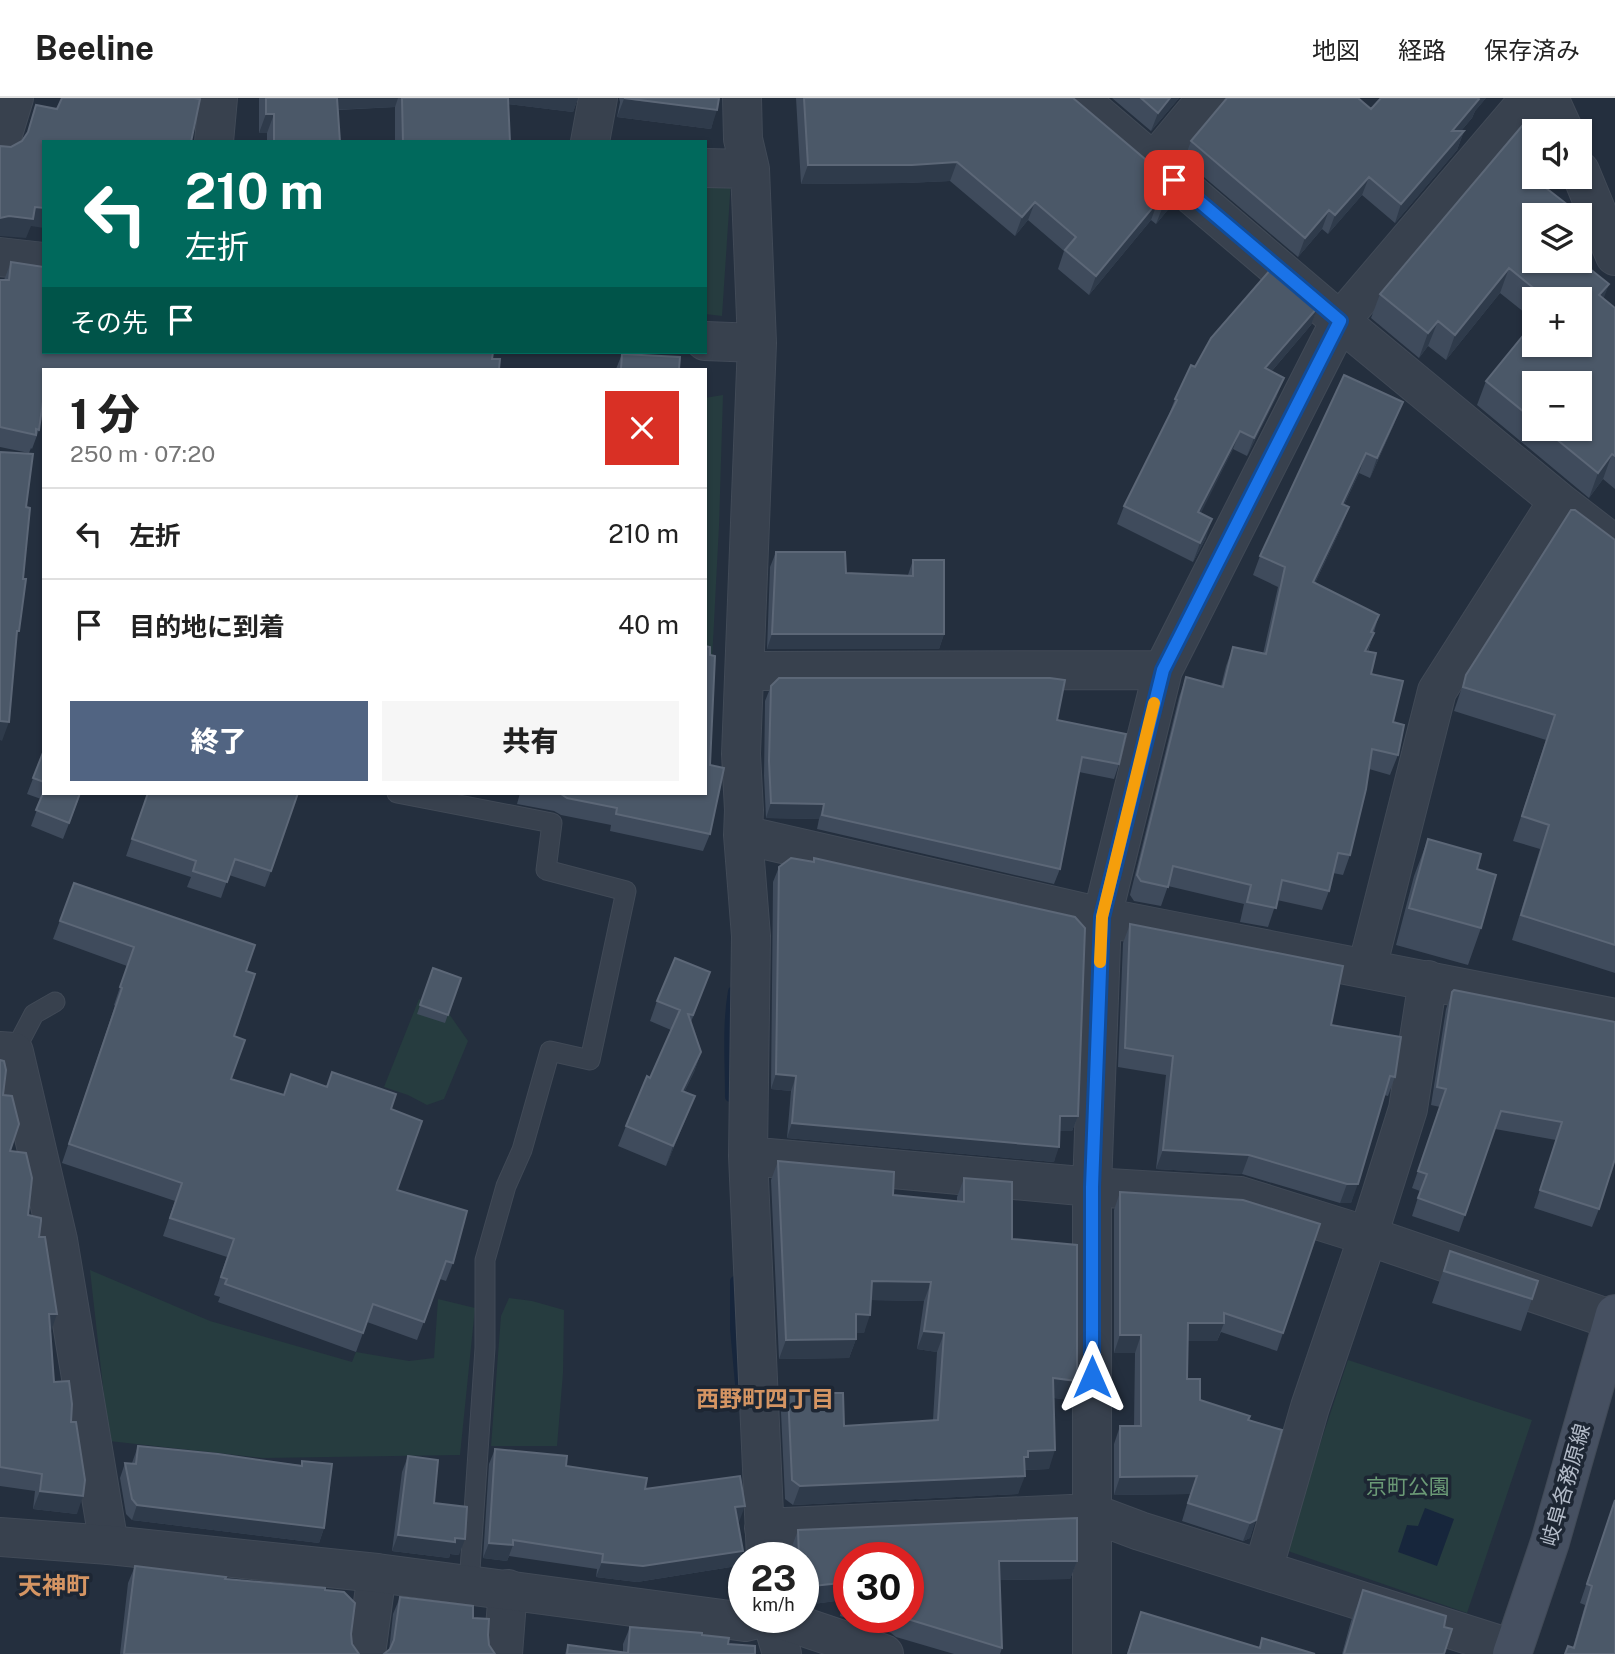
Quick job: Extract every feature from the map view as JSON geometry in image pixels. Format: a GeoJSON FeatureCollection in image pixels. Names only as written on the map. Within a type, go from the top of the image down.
{"type":"FeatureCollection","features":[{"type":"Feature","properties":{"kind":"main road","name":"岐阜各務原線"},"geometry":{"type":"LineString","coordinates":[[1513,1652],[1550,1542],[1614,1317]]}},
{"type":"Feature","properties":{"kind":"street"},"geometry":{"type":"LineString","coordinates":[[0,144],[14,98]]}},
{"type":"Feature","properties":{"kind":"street"},"geometry":{"type":"LineString","coordinates":[[214,140],[218,98]]}},
{"type":"Feature","properties":{"kind":"street"},"geometry":{"type":"LineString","coordinates":[[590,140],[598,98]]}},
{"type":"Feature","properties":{"kind":"street"},"geometry":{"type":"LineString","coordinates":[[742,98],[743,139],[750,169],[757,343],[741,754],[743,835],[751,936],[748,1156],[765,1542]]}},
{"type":"Feature","properties":{"kind":"street"},"geometry":{"type":"LineString","coordinates":[[1078,98],[1340,321],[1615,545]]}},
{"type":"Feature","properties":{"kind":"street"},"geometry":{"type":"LineString","coordinates":[[1153,163],[1207,98]]}},
{"type":"Feature","properties":{"kind":"street"},"geometry":{"type":"LineString","coordinates":[[1092,1654],[1092,1187],[1102,917],[1163,670],[1340,321],[1555,108]]}},
{"type":"Feature","properties":{"kind":"street"},"geometry":{"type":"LineString","coordinates":[[707,168],[750,169]]}},
{"type":"Feature","properties":{"kind":"street"},"geometry":{"type":"LineString","coordinates":[[1587,189],[1615,256]]}},
{"type":"Feature","properties":{"kind":"street"},"geometry":{"type":"LineString","coordinates":[[0,257],[42,262]]}},
{"type":"Feature","properties":{"kind":"street"},"geometry":{"type":"LineString","coordinates":[[707,341],[757,343]]}},
{"type":"Feature","properties":{"kind":"street"},"geometry":{"type":"LineString","coordinates":[[1367,968],[1437,691],[1558,501]]}},
{"type":"Feature","properties":{"kind":"street"},"geometry":{"type":"LineString","coordinates":[[745,671],[1163,670]]}},
{"type":"Feature","properties":{"kind":"street"},"geometry":{"type":"LineString","coordinates":[[743,835],[1102,917],[1615,1018]]}},
{"type":"Feature","properties":{"kind":"street"},"geometry":{"type":"LineString","coordinates":[[1262,1570],[1310,1407],[1408,1108],[1428,981]]}},
{"type":"Feature","properties":{"kind":"street"},"geometry":{"type":"LineString","coordinates":[[7,1052],[58,1240],[110,1545]]}},
{"type":"Feature","properties":{"kind":"street"},"geometry":{"type":"LineString","coordinates":[[748,1156],[1092,1187],[1240,1196],[1614,1317]]}},
{"type":"Feature","properties":{"kind":"street"},"geometry":{"type":"LineString","coordinates":[[776,1542],[1091,1513],[1513,1652]]}},
{"type":"Feature","properties":{"kind":"street"},"geometry":{"type":"LineString","coordinates":[[0,1537],[110,1545],[377,1573],[728,1620]]}},
{"type":"Feature","properties":{"kind":"street"},"geometry":{"type":"LineString","coordinates":[[366,1654],[377,1573]]}},
{"type":"Feature","properties":{"kind":"street"},"geometry":{"type":"LineString","coordinates":[[503,1654],[508,1589]]}},
{"type":"Feature","properties":{"kind":"street"},"geometry":{"type":"LineString","coordinates":[[776,1633],[782,1654]]}},
{"type":"Feature","properties":{"kind":"street"},"geometry":{"type":"LineString","coordinates":[[819,1633],[884,1654]]}},
{"type":"Feature","properties":{"kind":"lane"},"geometry":{"type":"LineString","coordinates":[[407,795],[552,823],[546,870],[626,891],[590,1060],[550,1051],[522,1150],[506,1186],[485,1260],[485,1348],[469,1585]]}},
{"type":"Feature","properties":{"kind":"lane"},"geometry":{"type":"LineString","coordinates":[[7,1052],[34,1014],[55,1002]]}},
{"type":"Feature","properties":{"kind":"green space"},"geometry":{"type":"Polygon","coordinates":[[[707,177],[731,180],[722,316],[707,314],[707,177]]]}},
{"type":"Feature","properties":{"kind":"green space"},"geometry":{"type":"Polygon","coordinates":[[[723,395],[712,660],[707,659],[707,398],[723,395]]]}},
{"type":"Feature","properties":{"kind":"green space"},"geometry":{"type":"Polygon","coordinates":[[[419,999],[447,1011],[468,1041],[444,1099],[427,1105],[384,1087],[419,999]]]}},
{"type":"Feature","properties":{"kind":"green space"},"geometry":{"type":"Polygon","coordinates":[[[90,1270],[210,1321],[352,1362],[356,1352],[409,1361],[434,1358],[438,1299],[475,1308],[460,1455],[263,1458],[109,1441],[90,1270]]]}},
{"type":"Feature","properties":{"kind":"green space"},"geometry":{"type":"Polygon","coordinates":[[[509,1298],[564,1310],[563,1373],[557,1446],[491,1446],[501,1316],[509,1298]]]}},
{"type":"Feature","properties":{"kind":"green space","name":"京町公園"},"geometry":{"type":"Polygon","coordinates":[[[1348,1360],[1532,1420],[1467,1613],[1285,1550],[1348,1360]]]}},
{"type":"Feature","properties":{"kind":"water"},"geometry":{"type":"Polygon","coordinates":[[[1425,1508],[1454,1519],[1437,1566],[1398,1552],[1407,1525],[1418,1526],[1425,1508]]]}},
{"type":"Feature","properties":{"kind":"building"},"geometry":{"type":"Polygon","coordinates":[[[62,98],[200,99],[191,140],[42,140],[42,208],[35,207],[33,219],[9,216],[0,218],[0,146],[11,147],[22,141],[28,132],[36,105],[57,109],[62,98]]]}},
{"type":"Feature","properties":{"kind":"building"},"geometry":{"type":"Polygon","coordinates":[[[266,98],[337,98],[340,140],[274,140],[274,114],[266,114],[266,98]]]}},
{"type":"Feature","properties":{"kind":"building"},"geometry":{"type":"Polygon","coordinates":[[[402,98],[508,98],[510,140],[403,140],[402,98]]]}},
{"type":"Feature","properties":{"kind":"building"},"geometry":{"type":"Polygon","coordinates":[[[624,98],[719,98],[717,110],[624,98]]]}},
{"type":"Feature","properties":{"kind":"building"},"geometry":{"type":"Polygon","coordinates":[[[804,98],[1073,98],[1178,187],[1163,206],[1158,201],[1096,276],[1065,250],[1076,237],[1035,202],[1022,217],[957,162],[808,165],[804,98]]]}},
{"type":"Feature","properties":{"kind":"building"},"geometry":{"type":"Polygon","coordinates":[[[1141,98],[1170,98],[1158,113],[1141,98]]]}},
{"type":"Feature","properties":{"kind":"building"},"geometry":{"type":"Polygon","coordinates":[[[1227,98],[1358,98],[1371,109],[1381,98],[1479,99],[1452,131],[1464,131],[1401,204],[1369,177],[1335,215],[1329,210],[1305,238],[1191,141],[1227,98]]]}},
{"type":"Feature","properties":{"kind":"building"},"geometry":{"type":"Polygon","coordinates":[[[1522,126],[1522,189],[1547,189],[1565,203],[1522,203],[1522,273],[1592,273],[1592,271],[1609,284],[1599,295],[1615,308],[1615,456],[1612,454],[1598,473],[1559,441],[1592,441],[1592,371],[1522,371],[1522,410],[1486,381],[1522,337],[1522,357],[1592,357],[1592,287],[1532,287],[1509,268],[1455,335],[1438,321],[1428,333],[1380,294],[1522,126]]]}},
{"type":"Feature","properties":{"kind":"building"},"geometry":{"type":"Polygon","coordinates":[[[11,262],[42,267],[42,354],[493,354],[492,359],[500,359],[499,368],[42,368],[42,408],[36,435],[0,427],[0,280],[9,280],[11,262]]]}},
{"type":"Feature","properties":{"kind":"building"},"geometry":{"type":"Polygon","coordinates":[[[1272,268],[1318,307],[1265,368],[1284,378],[1254,438],[1240,431],[1198,512],[1212,519],[1200,543],[1124,506],[1177,400],[1175,399],[1191,365],[1195,367],[1211,338],[1272,268]]]}},
{"type":"Feature","properties":{"kind":"building"},"geometry":{"type":"Polygon","coordinates":[[[622,354],[680,357],[679,368],[621,368],[622,354]]]}},
{"type":"Feature","properties":{"kind":"building"},"geometry":{"type":"Polygon","coordinates":[[[1344,375],[1403,402],[1377,458],[1366,453],[1342,504],[1349,507],[1313,582],[1379,615],[1365,651],[1376,653],[1371,674],[1403,681],[1393,722],[1404,725],[1398,755],[1372,749],[1366,789],[1350,855],[1338,853],[1329,891],[1282,880],[1276,908],[1247,902],[1251,885],[1173,866],[1168,887],[1141,881],[1137,875],[1186,677],[1223,687],[1233,647],[1266,654],[1285,567],[1260,556],[1344,375]]]}},
{"type":"Feature","properties":{"kind":"building"},"geometry":{"type":"Polygon","coordinates":[[[0,452],[33,454],[26,507],[30,508],[23,579],[26,579],[17,631],[9,722],[0,721],[0,452]]]}},
{"type":"Feature","properties":{"kind":"building"},"geometry":{"type":"Polygon","coordinates":[[[1571,510],[1575,510],[1615,540],[1615,945],[1521,915],[1549,825],[1522,816],[1555,715],[1463,687],[1466,675],[1571,510]]]}},
{"type":"Feature","properties":{"kind":"building"},"geometry":{"type":"Polygon","coordinates":[[[776,552],[845,552],[846,573],[913,576],[913,560],[944,560],[944,634],[772,634],[776,552]]]}},
{"type":"Feature","properties":{"kind":"building"},"geometry":{"type":"Polygon","coordinates":[[[707,646],[710,647],[710,655],[715,656],[710,765],[724,768],[710,834],[616,814],[617,808],[562,795],[707,795],[707,646]]]}},
{"type":"Feature","properties":{"kind":"building"},"geometry":{"type":"Polygon","coordinates":[[[779,678],[1065,680],[1057,720],[1126,734],[1119,764],[1082,757],[1060,869],[822,815],[824,804],[771,803],[771,686],[779,678]]]}},
{"type":"Feature","properties":{"kind":"building"},"geometry":{"type":"Polygon","coordinates":[[[42,755],[42,781],[33,778],[42,755]]]}},
{"type":"Feature","properties":{"kind":"building"},"geometry":{"type":"Polygon","coordinates":[[[42,795],[79,795],[69,823],[36,810],[42,795]]]}},
{"type":"Feature","properties":{"kind":"building"},"geometry":{"type":"Polygon","coordinates":[[[147,795],[297,795],[271,871],[235,859],[227,882],[193,871],[196,861],[132,839],[147,795]]]}},
{"type":"Feature","properties":{"kind":"building"},"geometry":{"type":"Polygon","coordinates":[[[1428,839],[1481,854],[1477,869],[1496,875],[1481,928],[1409,908],[1428,839]]]}},
{"type":"Feature","properties":{"kind":"building"},"geometry":{"type":"Polygon","coordinates":[[[791,858],[814,862],[814,858],[1075,917],[1085,928],[1078,1116],[1060,1116],[1059,1147],[792,1123],[796,1076],[776,1074],[779,867],[791,858]]]}},
{"type":"Feature","properties":{"kind":"building"},"geometry":{"type":"Polygon","coordinates":[[[74,883],[255,945],[246,971],[255,974],[234,1036],[245,1040],[231,1079],[284,1095],[291,1074],[327,1087],[332,1072],[396,1094],[391,1109],[422,1121],[397,1190],[467,1211],[453,1263],[446,1261],[424,1322],[373,1304],[363,1333],[225,1284],[227,1279],[221,1277],[234,1239],[170,1218],[182,1183],[69,1144],[134,947],[60,921],[74,883]]]}},
{"type":"Feature","properties":{"kind":"building"},"geometry":{"type":"Polygon","coordinates":[[[1130,924],[1343,966],[1331,1025],[1401,1037],[1395,1077],[1390,1076],[1358,1184],[1347,1184],[1249,1155],[1163,1150],[1173,1056],[1125,1048],[1130,924]]]}},
{"type":"Feature","properties":{"kind":"building"},"geometry":{"type":"Polygon","coordinates":[[[675,958],[710,972],[693,1015],[688,1014],[701,1052],[682,1091],[695,1096],[673,1146],[626,1126],[680,1010],[657,1001],[675,958]]]}},
{"type":"Feature","properties":{"kind":"building"},"geometry":{"type":"Polygon","coordinates":[[[433,968],[461,978],[448,1015],[420,1005],[433,968]]]}},
{"type":"Feature","properties":{"kind":"building"},"geometry":{"type":"Polygon","coordinates":[[[1454,990],[1615,1022],[1615,1159],[1599,1209],[1540,1190],[1562,1122],[1501,1111],[1465,1215],[1418,1198],[1427,1174],[1418,1171],[1446,1089],[1437,1087],[1454,990]]]}},
{"type":"Feature","properties":{"kind":"building"},"geometry":{"type":"Polygon","coordinates":[[[0,1060],[4,1061],[6,1070],[3,1095],[12,1096],[19,1124],[10,1151],[26,1153],[32,1178],[28,1215],[41,1218],[39,1237],[45,1237],[57,1314],[49,1314],[54,1382],[69,1381],[71,1422],[76,1422],[85,1480],[83,1496],[40,1491],[42,1474],[0,1467],[0,1060]]]}},
{"type":"Feature","properties":{"kind":"building"},"geometry":{"type":"Polygon","coordinates":[[[778,1161],[894,1172],[893,1195],[964,1202],[964,1178],[1012,1182],[1012,1239],[1077,1245],[1077,1381],[1053,1378],[1055,1450],[1028,1451],[1028,1457],[1024,1457],[1025,1476],[800,1486],[792,1480],[788,1393],[843,1393],[844,1426],[938,1420],[944,1333],[924,1331],[931,1282],[872,1281],[870,1315],[856,1314],[856,1339],[786,1340],[778,1161]]]}},
{"type":"Feature","properties":{"kind":"building"},"geometry":{"type":"Polygon","coordinates":[[[1120,1192],[1243,1200],[1320,1224],[1283,1333],[1224,1313],[1224,1323],[1188,1323],[1187,1379],[1200,1379],[1200,1400],[1250,1416],[1248,1420],[1282,1430],[1256,1520],[1250,1523],[1188,1503],[1197,1476],[1120,1477],[1120,1426],[1141,1426],[1141,1335],[1120,1335],[1120,1192]]]}},
{"type":"Feature","properties":{"kind":"building"},"geometry":{"type":"Polygon","coordinates":[[[1450,1251],[1538,1281],[1532,1299],[1444,1271],[1450,1251]]]}},
{"type":"Feature","properties":{"kind":"building"},"geometry":{"type":"Polygon","coordinates":[[[138,1446],[302,1466],[302,1461],[332,1464],[324,1528],[137,1505],[132,1499],[125,1463],[136,1464],[138,1446]]]}},
{"type":"Feature","properties":{"kind":"building"},"geometry":{"type":"Polygon","coordinates":[[[495,1449],[567,1456],[566,1466],[647,1478],[645,1489],[740,1476],[745,1506],[735,1507],[741,1542],[728,1542],[728,1553],[643,1566],[602,1562],[603,1554],[513,1540],[513,1545],[489,1543],[495,1449]]]}},
{"type":"Feature","properties":{"kind":"building"},"geometry":{"type":"Polygon","coordinates":[[[408,1456],[438,1460],[434,1503],[467,1507],[465,1539],[455,1538],[455,1542],[398,1535],[408,1456]]]}},
{"type":"Feature","properties":{"kind":"building"},"geometry":{"type":"Polygon","coordinates":[[[1615,1500],[1615,1654],[1565,1654],[1568,1646],[1574,1648],[1592,1586],[1587,1584],[1615,1500]]]}},
{"type":"Feature","properties":{"kind":"building"},"geometry":{"type":"Polygon","coordinates":[[[1077,1518],[1077,1561],[999,1561],[1002,1648],[924,1624],[924,1542],[833,1542],[833,1584],[819,1585],[819,1542],[798,1542],[798,1530],[1077,1518]]]}},
{"type":"Feature","properties":{"kind":"building"},"geometry":{"type":"Polygon","coordinates":[[[135,1566],[344,1592],[355,1603],[351,1634],[352,1644],[359,1654],[124,1654],[135,1566]]]}},
{"type":"Feature","properties":{"kind":"building"},"geometry":{"type":"Polygon","coordinates":[[[1363,1590],[1446,1616],[1444,1627],[1452,1629],[1444,1654],[1344,1654],[1363,1590]]]}},
{"type":"Feature","properties":{"kind":"building"},"geometry":{"type":"Polygon","coordinates":[[[400,1597],[473,1606],[473,1618],[489,1619],[489,1645],[495,1654],[384,1654],[394,1640],[400,1597]]]}},
{"type":"Feature","properties":{"kind":"building"},"geometry":{"type":"Polygon","coordinates":[[[1141,1612],[1260,1648],[1262,1638],[1315,1654],[1128,1654],[1141,1612]]]}},
{"type":"Feature","properties":{"kind":"building"},"geometry":{"type":"Polygon","coordinates":[[[630,1627],[729,1638],[728,1644],[755,1646],[755,1654],[567,1654],[568,1645],[628,1653],[630,1627]]]}},
{"type":"Feature","properties":{"kind":"waterway"},"geometry":{"type":"LineString","coordinates":[[730,1097],[729,1031],[733,991]]}},
{"type":"Feature","properties":{"kind":"waterway"},"geometry":{"type":"LineString","coordinates":[[735,1281],[735,1328],[740,1384]]}},
{"type":"Feature","properties":{"kind":"slow traffic"},"geometry":{"type":"LineString","coordinates":[[1100,962],[1102,917],[1154,703]]}},
{"type":"Feature","properties":{"kind":"district","name":"西野町四丁目"},"geometry":{"type":"Point","coordinates":[765,1399]}},
{"type":"Feature","properties":{"kind":"district","name":"天神町"},"geometry":{"type":"Point","coordinates":[54,1586]}},
{"type":"Feature","properties":{"kind":"route"},"geometry":{"type":"LineString","coordinates":[[1092,1377],[1092,1187],[1102,917],[1163,670],[1340,321],[1174,180]]}}]}
